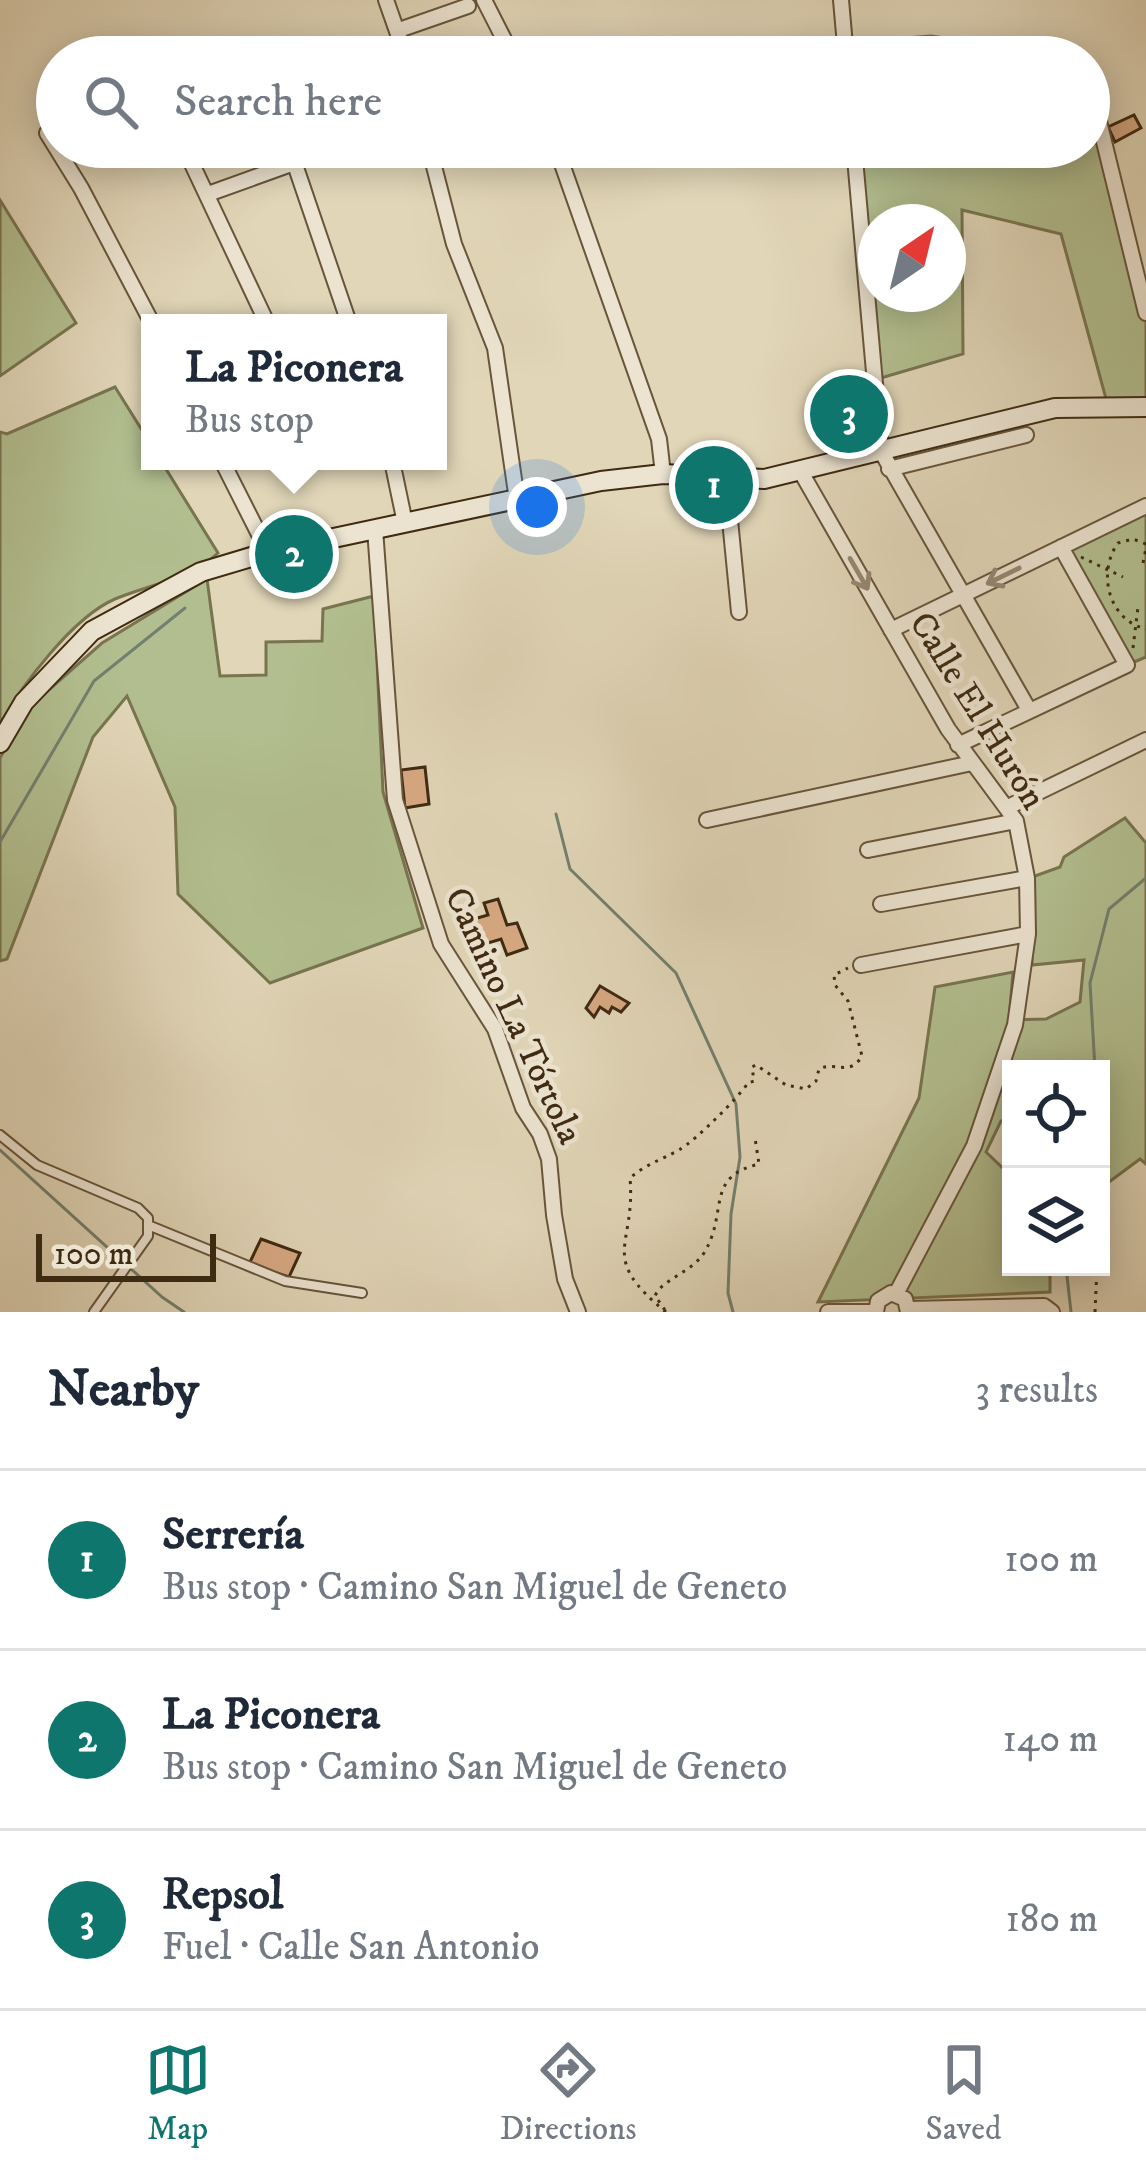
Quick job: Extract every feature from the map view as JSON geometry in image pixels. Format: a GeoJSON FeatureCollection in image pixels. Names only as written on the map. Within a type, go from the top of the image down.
{"type":"FeatureCollection","features":[{"type":"Feature","properties":{"kind":"main road"},"geometry":{"type":"LineString","coordinates":[[0,743],[23,702],[92,631],[201,572],[268,552],[601,481],[662,474],[726,479],[801,472],[885,460],[1055,408],[1146,407]]}},
{"type":"Feature","properties":{"kind":"street"},"geometry":{"type":"LineString","coordinates":[[386,0],[401,36]]}},
{"type":"Feature","properties":{"kind":"street"},"geometry":{"type":"LineString","coordinates":[[484,0],[502,36]]}},
{"type":"Feature","properties":{"kind":"street"},"geometry":{"type":"LineString","coordinates":[[842,0],[845,36]]}},
{"type":"Feature","properties":{"kind":"street"},"geometry":{"type":"LineString","coordinates":[[399,30],[468,7]]}},
{"type":"Feature","properties":{"kind":"street"},"geometry":{"type":"LineString","coordinates":[[1110,166],[1146,313]]}},
{"type":"Feature","properties":{"kind":"street"},"geometry":{"type":"LineString","coordinates":[[69,168],[147,314]]}},
{"type":"Feature","properties":{"kind":"street"},"geometry":{"type":"LineString","coordinates":[[195,168],[263,314]]}},
{"type":"Feature","properties":{"kind":"street"},"geometry":{"type":"LineString","coordinates":[[208,194],[263,168]]}},
{"type":"Feature","properties":{"kind":"street"},"geometry":{"type":"LineString","coordinates":[[296,168],[347,314]]}},
{"type":"Feature","properties":{"kind":"street"},"geometry":{"type":"LineString","coordinates":[[434,168],[454,244],[495,348],[517,500]]}},
{"type":"Feature","properties":{"kind":"street"},"geometry":{"type":"LineString","coordinates":[[563,168],[659,439],[662,474]]}},
{"type":"Feature","properties":{"kind":"street"},"geometry":{"type":"LineString","coordinates":[[856,168],[885,460],[1029,710]]}},
{"type":"Feature","properties":{"kind":"street"},"geometry":{"type":"LineString","coordinates":[[885,460],[1026,435]]}},
{"type":"Feature","properties":{"kind":"street"},"geometry":{"type":"LineString","coordinates":[[227,470],[268,552]]}},
{"type":"Feature","properties":{"kind":"street"},"geometry":{"type":"LineString","coordinates":[[394,470],[405,523]]}},
{"type":"Feature","properties":{"kind":"street","name":"Calle El Hurón"},"geometry":{"type":"LineString","coordinates":[[801,472],[958,745],[1012,814],[1027,878],[1028,934],[1015,1025],[974,1146],[896,1294],[881,1297],[876,1312]]}},
{"type":"Feature","properties":{"kind":"street"},"geometry":{"type":"LineString","coordinates":[[726,479],[739,611]]}},
{"type":"Feature","properties":{"kind":"street"},"geometry":{"type":"LineString","coordinates":[[891,630],[1146,506]]}},
{"type":"Feature","properties":{"kind":"street","name":"Camino La Tórtola"},"geometry":{"type":"LineString","coordinates":[[375,529],[395,800],[442,944],[495,1029],[549,1159],[566,1279],[578,1312]]}},
{"type":"Feature","properties":{"kind":"street"},"geometry":{"type":"LineString","coordinates":[[958,745],[1127,665],[1061,547]]}},
{"type":"Feature","properties":{"kind":"street"},"geometry":{"type":"LineString","coordinates":[[868,850],[1012,814],[1146,740]]}},
{"type":"Feature","properties":{"kind":"street"},"geometry":{"type":"LineString","coordinates":[[707,820],[972,763]]}},
{"type":"Feature","properties":{"kind":"street"},"geometry":{"type":"LineString","coordinates":[[881,904],[1027,878]]}},
{"type":"Feature","properties":{"kind":"street"},"geometry":{"type":"LineString","coordinates":[[861,965],[1028,934]]}},
{"type":"Feature","properties":{"kind":"street"},"geometry":{"type":"LineString","coordinates":[[896,1294],[909,1311],[1044,1306],[1052,1312]]}},
{"type":"Feature","properties":{"kind":"street"},"geometry":{"type":"LineString","coordinates":[[828,1312],[876,1312]]}},
{"type":"Feature","properties":{"kind":"lane"},"geometry":{"type":"LineString","coordinates":[[0,1136],[37,1165],[138,1208],[148,1218],[148,1236],[94,1312]]}},
{"type":"Feature","properties":{"kind":"lane"},"geometry":{"type":"LineString","coordinates":[[148,1225],[285,1281],[362,1293]]}},
{"type":"Feature","properties":{"kind":"path"},"geometry":{"type":"LineString","coordinates":[[1143,563],[1146,546],[1133,539],[1118,543],[1105,568],[1108,590],[1118,608],[1136,627],[1146,628]]}},
{"type":"Feature","properties":{"kind":"path"},"geometry":{"type":"LineString","coordinates":[[1061,547],[1123,577]]}},
{"type":"Feature","properties":{"kind":"path"},"geometry":{"type":"LineString","coordinates":[[1127,665],[1132,663],[1138,607]]}},
{"type":"Feature","properties":{"kind":"path"},"geometry":{"type":"LineString","coordinates":[[666,1312],[646,1296],[623,1265],[632,1199],[630,1178],[647,1162],[694,1138],[754,1081],[752,1067],[756,1065],[785,1085],[806,1089],[825,1066],[846,1069],[857,1064],[862,1056],[848,1001],[835,985],[834,975],[861,965]]}},
{"type":"Feature","properties":{"kind":"path"},"geometry":{"type":"LineString","coordinates":[[666,1312],[655,1296],[658,1287],[693,1267],[705,1252],[726,1180],[734,1172],[759,1164],[755,1138]]}},
{"type":"Feature","properties":{"kind":"path"},"geometry":{"type":"LineString","coordinates":[[1095,1312],[1097,1276]]}},
{"type":"Feature","properties":{"kind":"green space"},"geometry":{"type":"Polygon","coordinates":[[[1110,166],[1146,300],[1146,407],[1108,406],[1061,234],[966,211],[966,204],[859,204],[856,168],[1110,166]]]}},
{"type":"Feature","properties":{"kind":"green space"},"geometry":{"type":"Polygon","coordinates":[[[0,200],[76,323],[0,376],[0,200]]]}},
{"type":"Feature","properties":{"kind":"green space"},"geometry":{"type":"Polygon","coordinates":[[[868,312],[963,312],[963,354],[874,380],[868,312]]]}},
{"type":"Feature","properties":{"kind":"green space"},"geometry":{"type":"Polygon","coordinates":[[[115,387],[141,429],[141,470],[167,470],[218,553],[183,575],[115,599],[82,621],[35,672],[0,724],[0,432],[7,434],[115,387]]]}},
{"type":"Feature","properties":{"kind":"green space"},"geometry":{"type":"Polygon","coordinates":[[[1146,506],[1146,657],[1127,665],[1061,547],[1146,506]]]}},
{"type":"Feature","properties":{"kind":"green space"},"geometry":{"type":"Polygon","coordinates":[[[207,579],[220,676],[266,675],[266,642],[322,641],[323,609],[374,596],[383,792],[423,928],[270,983],[178,894],[175,807],[127,696],[93,737],[7,959],[0,961],[0,758],[27,709],[102,643],[207,579]]]}},
{"type":"Feature","properties":{"kind":"green space"},"geometry":{"type":"Polygon","coordinates":[[[1125,818],[1146,843],[1146,1164],[1140,1159],[1110,1181],[1110,1060],[1002,1060],[1002,1121],[986,1152],[1002,1167],[1002,1276],[1050,1276],[1050,1292],[818,1302],[919,1098],[935,987],[1013,972],[1009,1020],[1046,1019],[1080,1002],[1084,960],[1032,965],[1032,877],[1060,867],[1064,857],[1125,818]]]}},
{"type":"Feature","properties":{"kind":"building"},"geometry":{"type":"Polygon","coordinates":[[[1134,115],[1141,128],[1115,142],[1110,126],[1134,115]]]}},
{"type":"Feature","properties":{"kind":"building"},"geometry":{"type":"Polygon","coordinates":[[[425,767],[429,804],[405,808],[401,770],[425,767]]]}},
{"type":"Feature","properties":{"kind":"building"},"geometry":{"type":"Polygon","coordinates":[[[498,899],[507,925],[517,923],[527,948],[507,955],[501,939],[475,947],[467,921],[488,915],[484,903],[498,899]]]}},
{"type":"Feature","properties":{"kind":"building"},"geometry":{"type":"Polygon","coordinates":[[[600,986],[629,1003],[621,1012],[612,1007],[609,1013],[600,1007],[594,1017],[586,1008],[600,986]]]}},
{"type":"Feature","properties":{"kind":"building"},"geometry":{"type":"Polygon","coordinates":[[[261,1239],[300,1253],[289,1277],[249,1264],[261,1239]]]}},
{"type":"Feature","properties":{"kind":"waterway"},"geometry":{"type":"LineString","coordinates":[[0,842],[94,681],[185,608]]}},
{"type":"Feature","properties":{"kind":"waterway"},"geometry":{"type":"LineString","coordinates":[[556,814],[570,869],[676,973],[736,1104],[740,1157],[731,1214],[728,1293],[733,1312]]}},
{"type":"Feature","properties":{"kind":"waterway"},"geometry":{"type":"LineString","coordinates":[[1094,1060],[1090,983],[1109,909],[1146,878]]}},
{"type":"Feature","properties":{"kind":"waterway"},"geometry":{"type":"LineString","coordinates":[[0,1150],[184,1312]]}},
{"type":"Feature","properties":{"kind":"waterway"},"geometry":{"type":"LineString","coordinates":[[1067,1276],[1071,1312]]}},
{"type":"Feature","properties":{"kind":"place","name":"Repsol"},"geometry":{"type":"Point","coordinates":[849,414]}},
{"type":"Feature","properties":{"kind":"place","name":"Serrería"},"geometry":{"type":"Point","coordinates":[714,485]}},
{"type":"Feature","properties":{"kind":"place","name":"La Piconera"},"geometry":{"type":"Point","coordinates":[294,554]}}]}
